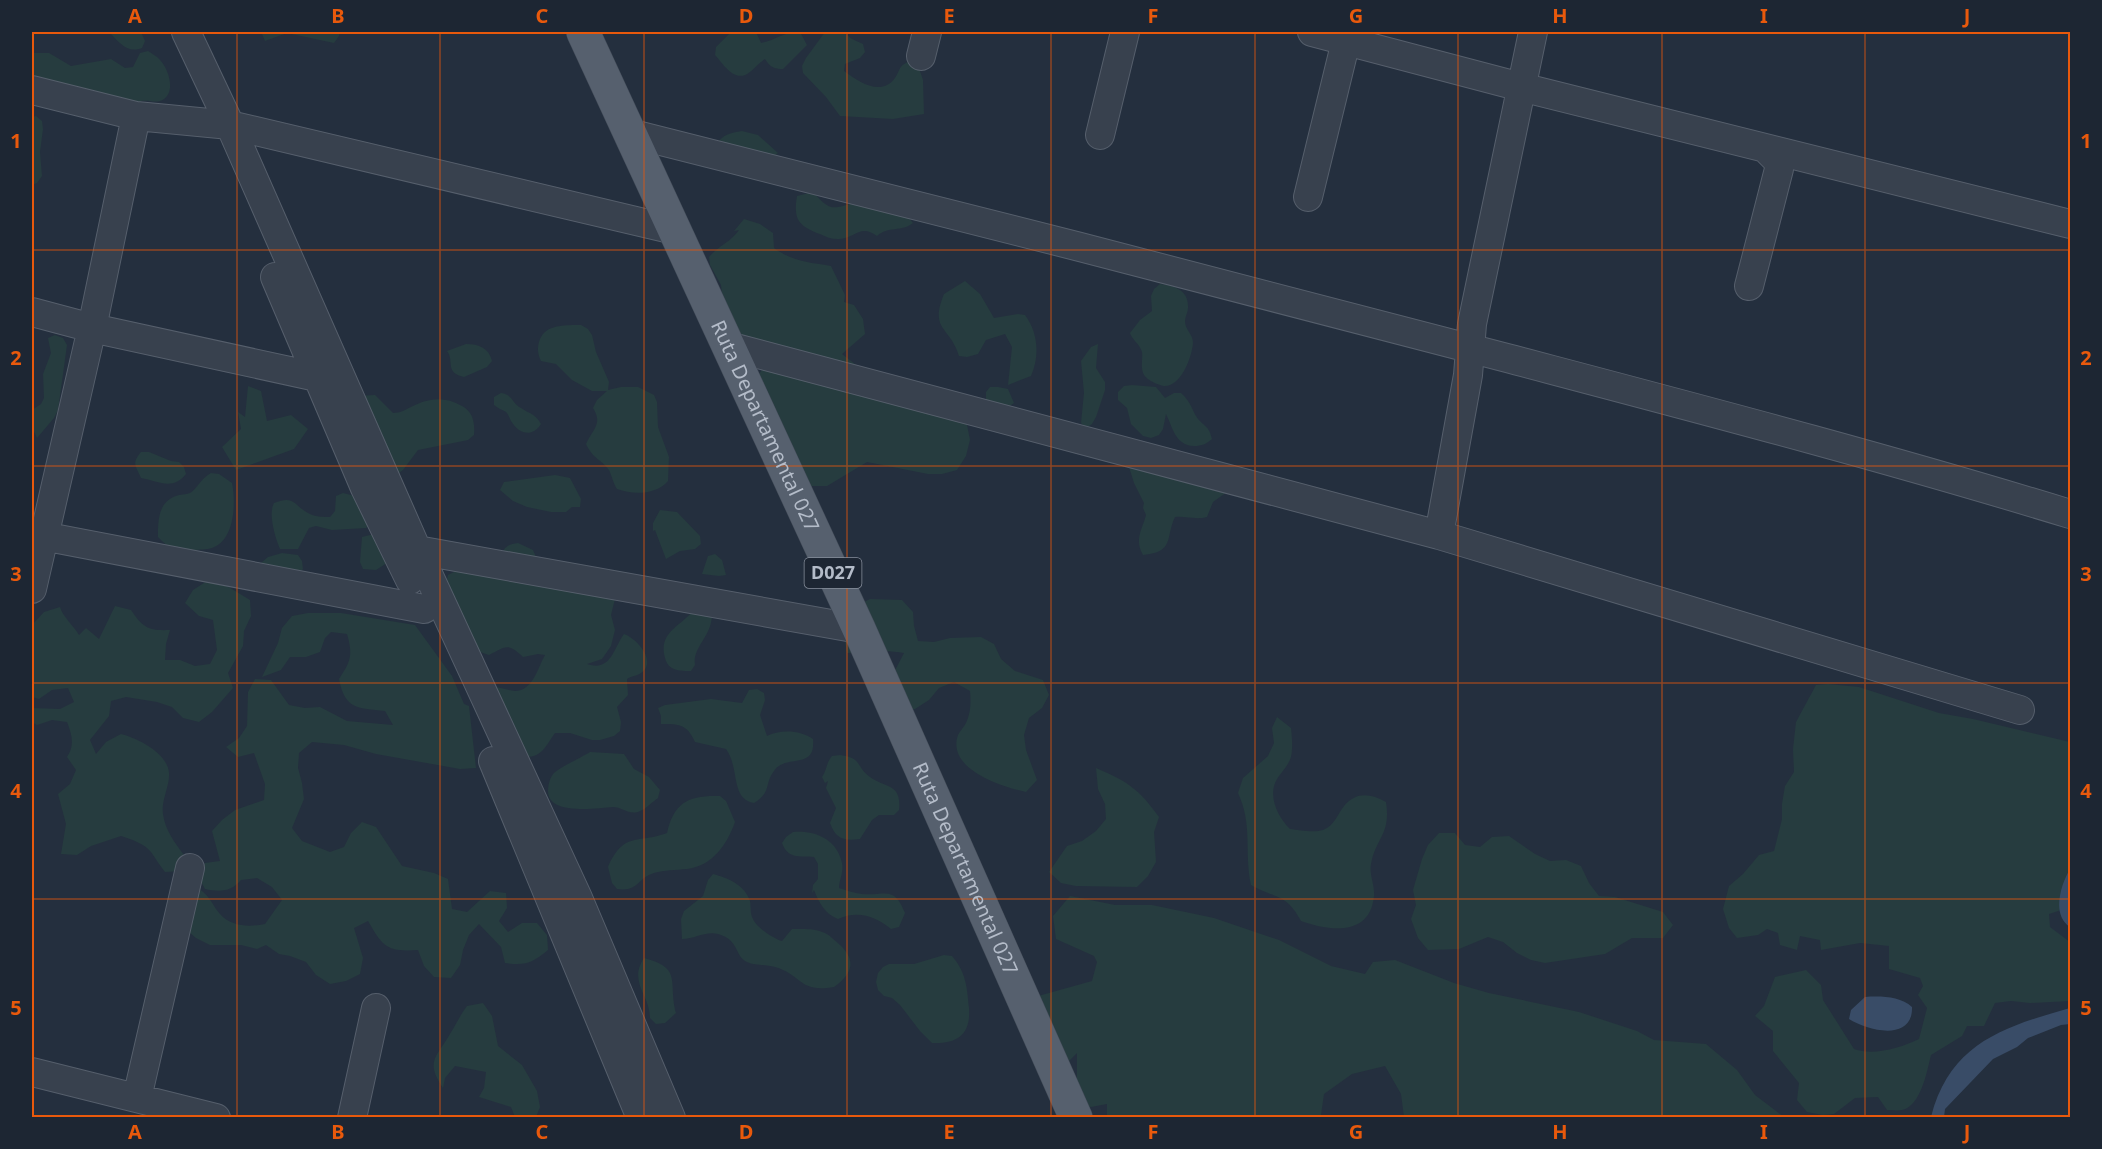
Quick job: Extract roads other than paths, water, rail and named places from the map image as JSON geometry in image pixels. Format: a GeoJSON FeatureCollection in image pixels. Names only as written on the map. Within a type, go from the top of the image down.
{"type":"FeatureCollection","features":[{"type":"Feature","properties":{"kind":"main road","name":"Ruta Departamental 027"},"geometry":{"type":"LineString","coordinates":[[583,32],[859,629],[1076,1118]]}},
{"type":"Feature","properties":{"kind":"street"},"geometry":{"type":"LineString","coordinates":[[166,32],[219,124],[578,898],[671,1118]]}},
{"type":"Feature","properties":{"kind":"street"},"geometry":{"type":"LineString","coordinates":[[186,32],[219,124],[317,377],[365,488],[424,609],[506,790],[641,1118]]}},
{"type":"Feature","properties":{"kind":"street"},"geometry":{"type":"LineString","coordinates":[[1100,135],[1125,32]]}},
{"type":"Feature","properties":{"kind":"street"},"geometry":{"type":"LineString","coordinates":[[1312,32],[1521,87],[2070,224]]}},
{"type":"Feature","properties":{"kind":"street"},"geometry":{"type":"LineString","coordinates":[[1439,535],[1468,375],[1473,324],[1533,32]]}},
{"type":"Feature","properties":{"kind":"street"},"geometry":{"type":"LineString","coordinates":[[1308,197],[1346,41]]}},
{"type":"Feature","properties":{"kind":"street"},"geometry":{"type":"LineString","coordinates":[[32,90],[136,116],[219,124],[674,230]]}},
{"type":"Feature","properties":{"kind":"street"},"geometry":{"type":"LineString","coordinates":[[32,589],[38,536],[92,328],[136,116]]}},
{"type":"Feature","properties":{"kind":"street"},"geometry":{"type":"LineString","coordinates":[[629,133],[1043,236],[1470,348],[1929,471],[2070,514]]}},
{"type":"Feature","properties":{"kind":"street"},"geometry":{"type":"LineString","coordinates":[[1749,286],[1779,169],[1778,161],[1765,148]]}},
{"type":"Feature","properties":{"kind":"street"},"geometry":{"type":"LineString","coordinates":[[32,312],[92,328],[317,377]]}},
{"type":"Feature","properties":{"kind":"street"},"geometry":{"type":"LineString","coordinates":[[728,346],[1439,535],[2020,711]]}},
{"type":"Feature","properties":{"kind":"street"},"geometry":{"type":"LineString","coordinates":[[38,536],[424,609]]}},
{"type":"Feature","properties":{"kind":"street"},"geometry":{"type":"LineString","coordinates":[[417,550],[859,629]]}},
{"type":"Feature","properties":{"kind":"street"},"geometry":{"type":"LineString","coordinates":[[136,1098],[190,868]]}},
{"type":"Feature","properties":{"kind":"street"},"geometry":{"type":"LineString","coordinates":[[352,1118],[376,1008]]}},
{"type":"Feature","properties":{"kind":"street"},"geometry":{"type":"LineString","coordinates":[[32,1072],[216,1118]]}},
{"type":"Feature","properties":{"kind":"water"},"geometry":{"type":"Polygon","coordinates":[[[2070,869],[2070,927],[2064,922],[2059,907],[2061,891],[2070,869]]]}},
{"type":"Feature","properties":{"kind":"water"},"geometry":{"type":"Polygon","coordinates":[[[1865,997],[1883,997],[1907,1003],[1912,1007],[1910,1018],[1905,1025],[1888,1031],[1867,1027],[1849,1019],[1851,1010],[1865,997]]]}},
{"type":"Feature","properties":{"kind":"water"},"geometry":{"type":"Polygon","coordinates":[[[2070,1008],[2070,1024],[2061,1025],[2028,1038],[2017,1047],[1993,1059],[1945,1109],[1944,1117],[1931,1117],[1951,1071],[1966,1055],[2002,1031],[2070,1008]]]}}]}
